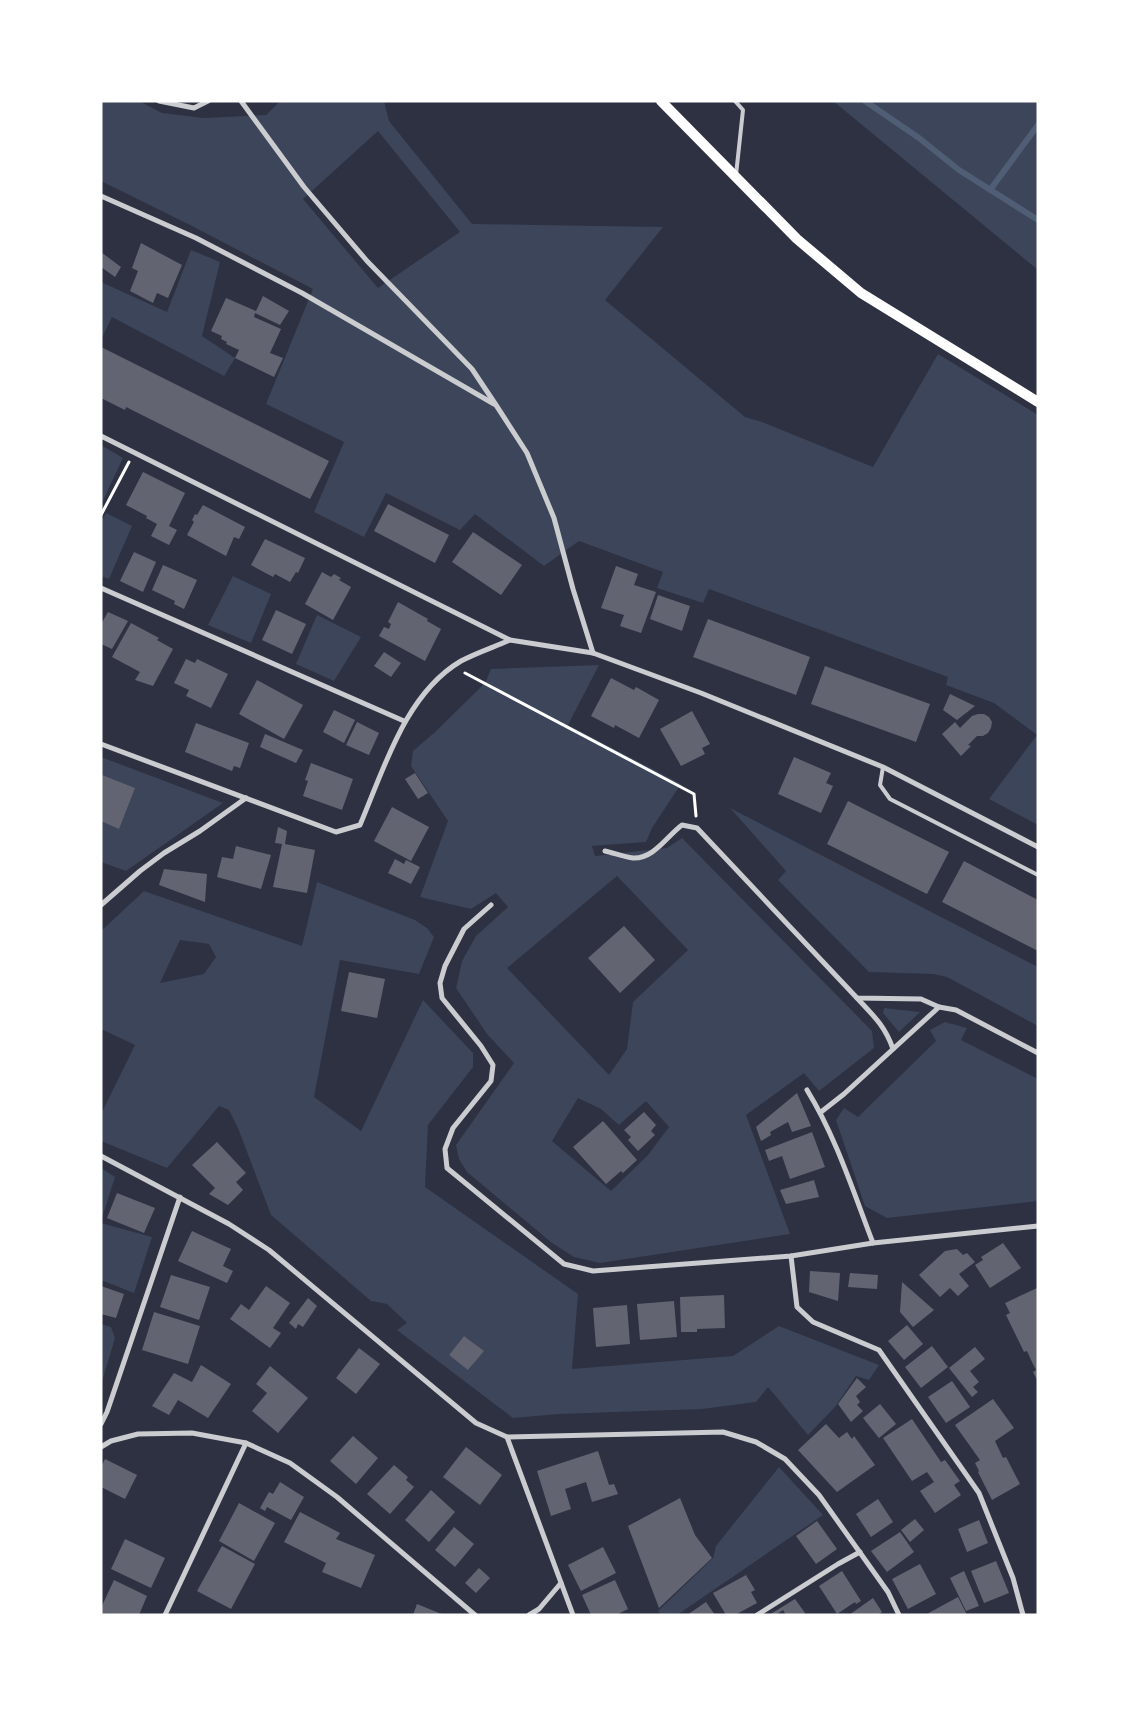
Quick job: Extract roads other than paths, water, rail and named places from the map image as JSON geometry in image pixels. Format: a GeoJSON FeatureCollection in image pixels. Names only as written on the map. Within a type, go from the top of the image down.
{"type":"FeatureCollection","features":[{"type":"Feature","properties":{"kind":"main road"},"geometry":{"type":"LineString","coordinates":[[661,101],[797,239],[861,293],[1038,402]]}},
{"type":"Feature","properties":{"kind":"street"},"geometry":{"type":"LineString","coordinates":[[158,101],[194,108],[208,101]]}},
{"type":"Feature","properties":{"kind":"street"},"geometry":{"type":"LineString","coordinates":[[240,101],[304,186],[366,261],[472,369],[496,405],[526,453],[554,518],[593,653]]}},
{"type":"Feature","properties":{"kind":"street"},"geometry":{"type":"LineString","coordinates":[[101,196],[196,238],[302,293],[496,405]]}},
{"type":"Feature","properties":{"kind":"street"},"geometry":{"type":"LineString","coordinates":[[101,436],[510,640],[593,653],[701,693],[883,767],[1038,847]]}},
{"type":"Feature","properties":{"kind":"street"},"geometry":{"type":"LineString","coordinates":[[101,588],[404,721]]}},
{"type":"Feature","properties":{"kind":"street"},"geometry":{"type":"LineString","coordinates":[[101,744],[336,832],[360,824],[404,721],[435,681],[461,661],[510,640]]}},
{"type":"Feature","properties":{"kind":"street"},"geometry":{"type":"LineString","coordinates":[[101,904],[164,852],[200,831],[246,798]]}},
{"type":"Feature","properties":{"kind":"street"},"geometry":{"type":"LineString","coordinates":[[605,851],[634,858],[643,856],[652,852],[682,825],[697,828],[880,1022],[889,1036],[894,1049]]}},
{"type":"Feature","properties":{"kind":"street"},"geometry":{"type":"LineString","coordinates":[[491,904],[464,929],[445,966],[440,983],[442,998],[481,1046],[493,1065],[491,1081],[453,1128],[445,1149],[447,1168],[564,1264],[593,1271],[791,1256],[873,1243],[1038,1226]]}},
{"type":"Feature","properties":{"kind":"street"},"geometry":{"type":"LineString","coordinates":[[857,998],[921,999],[939,1007],[956,1010],[1038,1053]]}},
{"type":"Feature","properties":{"kind":"street"},"geometry":{"type":"LineString","coordinates":[[821,1112],[844,1094],[939,1007]]}},
{"type":"Feature","properties":{"kind":"street"},"geometry":{"type":"LineString","coordinates":[[807,1090],[821,1112],[873,1243]]}},
{"type":"Feature","properties":{"kind":"street"},"geometry":{"type":"LineString","coordinates":[[101,1156],[229,1224],[270,1250],[476,1422],[506,1438],[723,1432],[756,1442],[785,1459],[819,1495],[888,1592],[899,1615]]}},
{"type":"Feature","properties":{"kind":"street"},"geometry":{"type":"LineString","coordinates":[[101,1424],[107,1412],[180,1197]]}},
{"type":"Feature","properties":{"kind":"street"},"geometry":{"type":"LineString","coordinates":[[791,1256],[797,1307],[814,1322],[879,1350],[979,1492],[1013,1578],[1023,1615]]}},
{"type":"Feature","properties":{"kind":"street"},"geometry":{"type":"LineString","coordinates":[[101,1447],[111,1441],[138,1434],[192,1433],[246,1443],[290,1463],[337,1497],[475,1615]]}},
{"type":"Feature","properties":{"kind":"street"},"geometry":{"type":"LineString","coordinates":[[506,1438],[574,1615]]}},
{"type":"Feature","properties":{"kind":"street"},"geometry":{"type":"LineString","coordinates":[[164,1615],[246,1443]]}},
{"type":"Feature","properties":{"kind":"street"},"geometry":{"type":"LineString","coordinates":[[757,1615],[860,1552]]}},
{"type":"Feature","properties":{"kind":"street"},"geometry":{"type":"LineString","coordinates":[[529,1615],[539,1609],[561,1583]]}},
{"type":"Feature","properties":{"kind":"lane"},"geometry":{"type":"LineString","coordinates":[[734,101],[743,110],[736,177]]}},
{"type":"Feature","properties":{"kind":"lane"},"geometry":{"type":"LineString","coordinates":[[883,767],[880,785],[890,799],[1038,875]]}},
{"type":"Feature","properties":{"kind":"waterway"},"geometry":{"type":"LineString","coordinates":[[865,101],[919,138],[959,170],[1038,220]]}},
{"type":"Feature","properties":{"kind":"waterway"},"geometry":{"type":"LineString","coordinates":[[990,190],[1038,125]]}}]}
